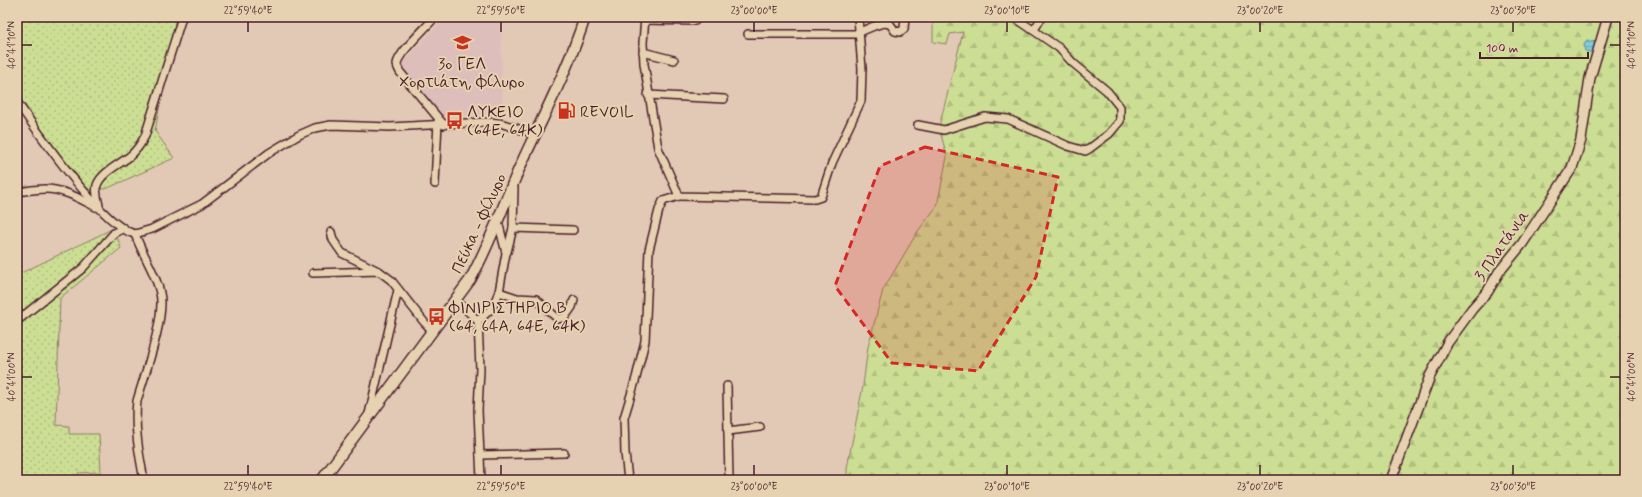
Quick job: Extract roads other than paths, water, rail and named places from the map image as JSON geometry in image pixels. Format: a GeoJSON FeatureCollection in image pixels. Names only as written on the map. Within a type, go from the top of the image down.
{"type":"FeatureCollection","features":[{"type":"Feature","properties":{"kind":"main road","name":"Πεύκα - Φίλυρο"},"geometry":{"type":"LineString","coordinates":[[322,480],[470,280],[479,264],[535,134],[563,76],[585,17]]}},
{"type":"Feature","properties":{"kind":"street"},"geometry":{"type":"LineString","coordinates":[[100,208],[96,193],[97,185],[102,177],[139,147],[145,136],[182,17]]}},
{"type":"Feature","properties":{"kind":"street"},"geometry":{"type":"LineString","coordinates":[[435,17],[408,46],[399,58],[397,66],[400,72],[437,117],[441,125],[435,184]]}},
{"type":"Feature","properties":{"kind":"street"},"geometry":{"type":"LineString","coordinates":[[628,480],[625,453],[624,418],[645,342],[649,250],[659,210],[663,201],[679,196],[815,199],[821,197],[832,163],[862,101],[862,69],[858,34],[858,17]]}},
{"type":"Feature","properties":{"kind":"street"},"geometry":{"type":"LineString","coordinates":[[748,34],[858,34],[884,23],[890,24],[895,31],[902,31],[904,29],[905,17]]}},
{"type":"Feature","properties":{"kind":"street"},"geometry":{"type":"LineString","coordinates":[[918,125],[944,130],[984,117],[1008,119],[1068,146],[1085,150],[1109,134],[1120,121],[1120,107],[1106,91],[1073,63],[1059,48],[1014,17]]}},
{"type":"Feature","properties":{"kind":"street"},"geometry":{"type":"LineString","coordinates":[[1034,30],[1042,17]]}},
{"type":"Feature","properties":{"kind":"street","name":"3 Πλατάνια"},"geometry":{"type":"LineString","coordinates":[[1391,480],[1430,376],[1448,342],[1472,309],[1488,291],[1499,272],[1522,244],[1572,168],[1581,140],[1590,78],[1608,17]]}},
{"type":"Feature","properties":{"kind":"street"},"geometry":{"type":"LineString","coordinates":[[679,196],[658,148],[648,96],[643,52],[645,19],[695,21]]}},
{"type":"Feature","properties":{"kind":"street"},"geometry":{"type":"LineString","coordinates":[[643,52],[674,60]]}},
{"type":"Feature","properties":{"kind":"street"},"geometry":{"type":"LineString","coordinates":[[648,96],[724,99]]}},
{"type":"Feature","properties":{"kind":"street"},"geometry":{"type":"LineString","coordinates":[[17,102],[71,175],[100,208],[124,228],[136,234],[158,286],[161,299],[159,319],[137,401],[136,410],[139,455],[144,480]]}},
{"type":"Feature","properties":{"kind":"street"},"geometry":{"type":"LineString","coordinates":[[136,234],[152,229],[202,204],[269,153],[299,135],[315,128],[331,125],[378,128],[493,122],[535,134]]}},
{"type":"Feature","properties":{"kind":"street"},"geometry":{"type":"LineString","coordinates":[[478,320],[492,308],[499,292],[506,253],[513,228],[514,182]]}},
{"type":"Feature","properties":{"kind":"street"},"geometry":{"type":"LineString","coordinates":[[17,192],[37,189],[55,190],[74,196],[100,208]]}},
{"type":"Feature","properties":{"kind":"street"},"geometry":{"type":"LineString","coordinates":[[498,221],[506,253]]}},
{"type":"Feature","properties":{"kind":"street"},"geometry":{"type":"LineString","coordinates":[[17,321],[78,272],[114,233],[124,228]]}},
{"type":"Feature","properties":{"kind":"street"},"geometry":{"type":"LineString","coordinates":[[513,228],[572,230]]}},
{"type":"Feature","properties":{"kind":"street"},"geometry":{"type":"LineString","coordinates":[[331,232],[333,240],[342,253],[378,271],[391,280],[424,322],[433,331]]}},
{"type":"Feature","properties":{"kind":"street"},"geometry":{"type":"LineString","coordinates":[[314,273],[378,271]]}},
{"type":"Feature","properties":{"kind":"street"},"geometry":{"type":"LineString","coordinates":[[367,420],[398,290]]}},
{"type":"Feature","properties":{"kind":"street"},"geometry":{"type":"LineString","coordinates":[[499,292],[517,298],[536,298],[558,318],[565,317],[572,307],[574,300]]}},
{"type":"Feature","properties":{"kind":"street"},"geometry":{"type":"LineString","coordinates":[[456,300],[478,320],[480,362],[478,410],[481,480]]}},
{"type":"Feature","properties":{"kind":"street"},"geometry":{"type":"LineString","coordinates":[[727,386],[729,480]]}},
{"type":"Feature","properties":{"kind":"street"},"geometry":{"type":"LineString","coordinates":[[728,430],[760,427]]}},
{"type":"Feature","properties":{"kind":"street"},"geometry":{"type":"LineString","coordinates":[[480,455],[564,453]]}},
{"type":"Feature","properties":{"kind":"water"},"geometry":{"type":"Polygon","coordinates":[[[1587,40],[1596,42],[1593,53],[1585,51],[1584,45],[1587,40]]]}},
{"type":"Feature","properties":{"kind":"place","name":"3ο ΓΕΛ Χορτιάτη, Φίλυρο"},"geometry":{"type":"Point","coordinates":[462,42]}},
{"type":"Feature","properties":{"kind":"place","name":"REVOIL"},"geometry":{"type":"Point","coordinates":[567,111]}},
{"type":"Feature","properties":{"kind":"place","name":"ΛΥΚΕΙΟ (64Ε, 64Κ)"},"geometry":{"type":"Point","coordinates":[454,120]}},
{"type":"Feature","properties":{"kind":"place","name":"ΦΙΝΙΡΙΣΤΗΡΙΟ B (64, 64Α, 64Ε, 64Κ)"},"geometry":{"type":"Point","coordinates":[436,316]}}]}
